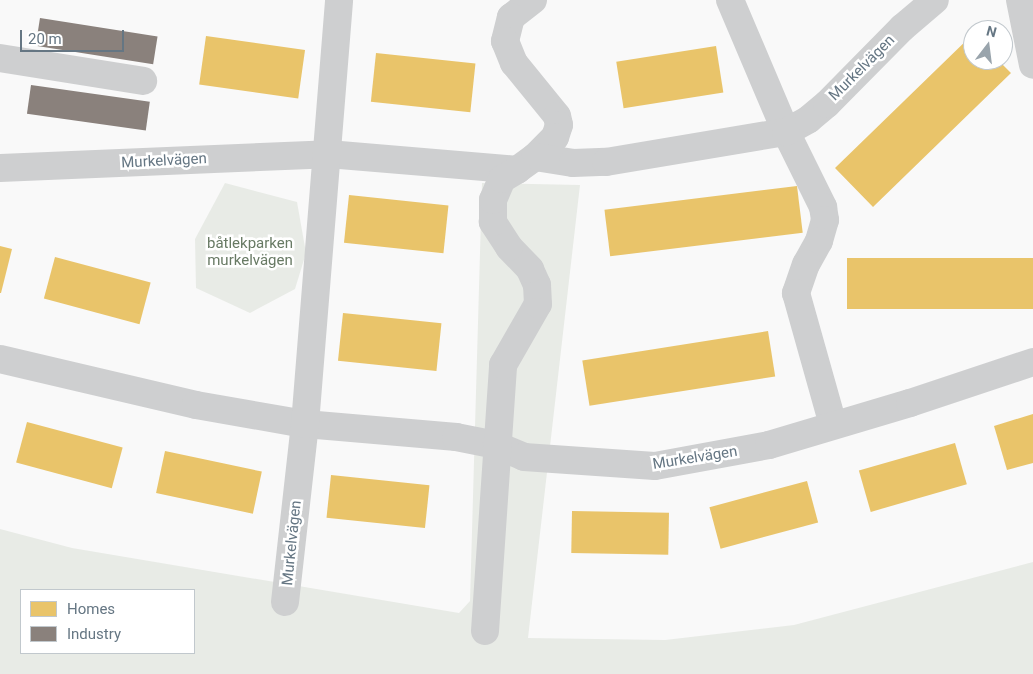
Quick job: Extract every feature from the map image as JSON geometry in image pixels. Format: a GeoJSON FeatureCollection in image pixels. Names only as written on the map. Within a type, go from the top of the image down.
{"type":"FeatureCollection","features":[{"type":"Feature","properties":{"kind":"street","name":"Murkelvägen"},"geometry":{"type":"LineString","coordinates":[[286,602],[305,424],[339,0]]}},
{"type":"Feature","properties":{"kind":"street"},"geometry":{"type":"LineString","coordinates":[[485,631],[496,446],[503,365],[538,304],[537,285],[530,269],[509,247],[494,222],[493,200],[502,179],[526,163],[555,137],[559,125],[557,116],[514,63],[504,41],[511,17],[533,0]]}},
{"type":"Feature","properties":{"kind":"street"},"geometry":{"type":"LineString","coordinates":[[730,0],[786,132],[823,207],[825,220],[819,241],[806,264],[796,293],[833,425]]}},
{"type":"Feature","properties":{"kind":"street","name":"Murkelvägen"},"geometry":{"type":"LineString","coordinates":[[0,168],[328,154],[526,163],[606,162],[786,132],[809,119],[827,104],[902,28],[935,0]]}},
{"type":"Feature","properties":{"kind":"street"},"geometry":{"type":"LineString","coordinates":[[1020,0],[1033,65]]}},
{"type":"Feature","properties":{"kind":"street"},"geometry":{"type":"LineString","coordinates":[[0,58],[143,81]]}},
{"type":"Feature","properties":{"kind":"street","name":"Murkelvägen"},"geometry":{"type":"LineString","coordinates":[[0,359],[196,405],[305,424],[456,437],[496,446],[524,456],[655,466],[769,445],[1033,362]]}},
{"type":"Feature","properties":{"kind":"green space","name":"båtlekparken murkelvägen"},"geometry":{"type":"Polygon","coordinates":[[[225,183],[297,202],[306,253],[295,289],[250,313],[196,288],[195,239],[225,183]]]}},
{"type":"Feature","properties":{"kind":"green space"},"geometry":{"type":"Polygon","coordinates":[[[482,183],[580,185],[528,638],[665,640],[794,625],[1033,562],[1033,674],[0,674],[0,529],[72,548],[459,613],[470,601],[482,183]]]}},
{"type":"Feature","properties":{"kind":"building: Homes"},"geometry":{"type":"Polygon","coordinates":[[[206,36],[305,50],[298,98],[199,85],[206,36]]]}},
{"type":"Feature","properties":{"kind":"building: Homes"},"geometry":{"type":"Polygon","coordinates":[[[963,44],[963,70],[1008,70],[1011,73],[873,207],[835,168],[963,44]]]}},
{"type":"Feature","properties":{"kind":"building: Homes"},"geometry":{"type":"Polygon","coordinates":[[[716,46],[723,92],[624,108],[616,62],[716,46]]]}},
{"type":"Feature","properties":{"kind":"building: Homes"},"geometry":{"type":"Polygon","coordinates":[[[376,53],[475,63],[470,112],[371,102],[376,53]]]}},
{"type":"Feature","properties":{"kind":"building: Homes"},"geometry":{"type":"Polygon","coordinates":[[[797,186],[803,233],[610,256],[604,210],[797,186]]]}},
{"type":"Feature","properties":{"kind":"building: Homes"},"geometry":{"type":"Polygon","coordinates":[[[349,195],[448,205],[443,253],[344,243],[349,195]]]}},
{"type":"Feature","properties":{"kind":"building: Homes"},"geometry":{"type":"Polygon","coordinates":[[[0,246],[12,249],[1,293],[0,293],[0,246]]]}},
{"type":"Feature","properties":{"kind":"building: Homes"},"geometry":{"type":"Polygon","coordinates":[[[55,257],[151,283],[139,324],[44,299],[55,257]]]}},
{"type":"Feature","properties":{"kind":"building: Homes"},"geometry":{"type":"Polygon","coordinates":[[[847,258],[1033,258],[1033,309],[847,309],[847,258]]]}},
{"type":"Feature","properties":{"kind":"building: Homes"},"geometry":{"type":"Polygon","coordinates":[[[343,313],[441,323],[436,371],[338,361],[343,313]]]}},
{"type":"Feature","properties":{"kind":"building: Homes"},"geometry":{"type":"Polygon","coordinates":[[[768,331],[775,376],[590,406],[582,360],[768,331]]]}},
{"type":"Feature","properties":{"kind":"building: Homes"},"geometry":{"type":"Polygon","coordinates":[[[1033,414],[1033,463],[1007,470],[994,426],[1033,414]]]}},
{"type":"Feature","properties":{"kind":"building: Homes"},"geometry":{"type":"Polygon","coordinates":[[[27,422],[123,448],[112,488],[16,463],[27,422]]]}},
{"type":"Feature","properties":{"kind":"building: Homes"},"geometry":{"type":"Polygon","coordinates":[[[955,443],[967,484],[871,512],[859,471],[955,443]]]}},
{"type":"Feature","properties":{"kind":"building: Homes"},"geometry":{"type":"Polygon","coordinates":[[[165,451],[262,472],[253,514],[156,493],[165,451]]]}},
{"type":"Feature","properties":{"kind":"building: Homes"},"geometry":{"type":"Polygon","coordinates":[[[331,475],[429,485],[425,528],[327,518],[331,475]]]}},
{"type":"Feature","properties":{"kind":"building: Homes"},"geometry":{"type":"Polygon","coordinates":[[[807,481],[818,523],[721,549],[709,507],[807,481]]]}},
{"type":"Feature","properties":{"kind":"building: Homes"},"geometry":{"type":"Polygon","coordinates":[[[572,511],[669,513],[668,555],[571,553],[572,511]]]}},
{"type":"Feature","properties":{"kind":"building: Industry"},"geometry":{"type":"Polygon","coordinates":[[[40,18],[158,37],[153,64],[36,46],[40,18]]]}},
{"type":"Feature","properties":{"kind":"building: Industry"},"geometry":{"type":"Polygon","coordinates":[[[31,85],[150,102],[146,130],[27,114],[31,85]]]}}]}
